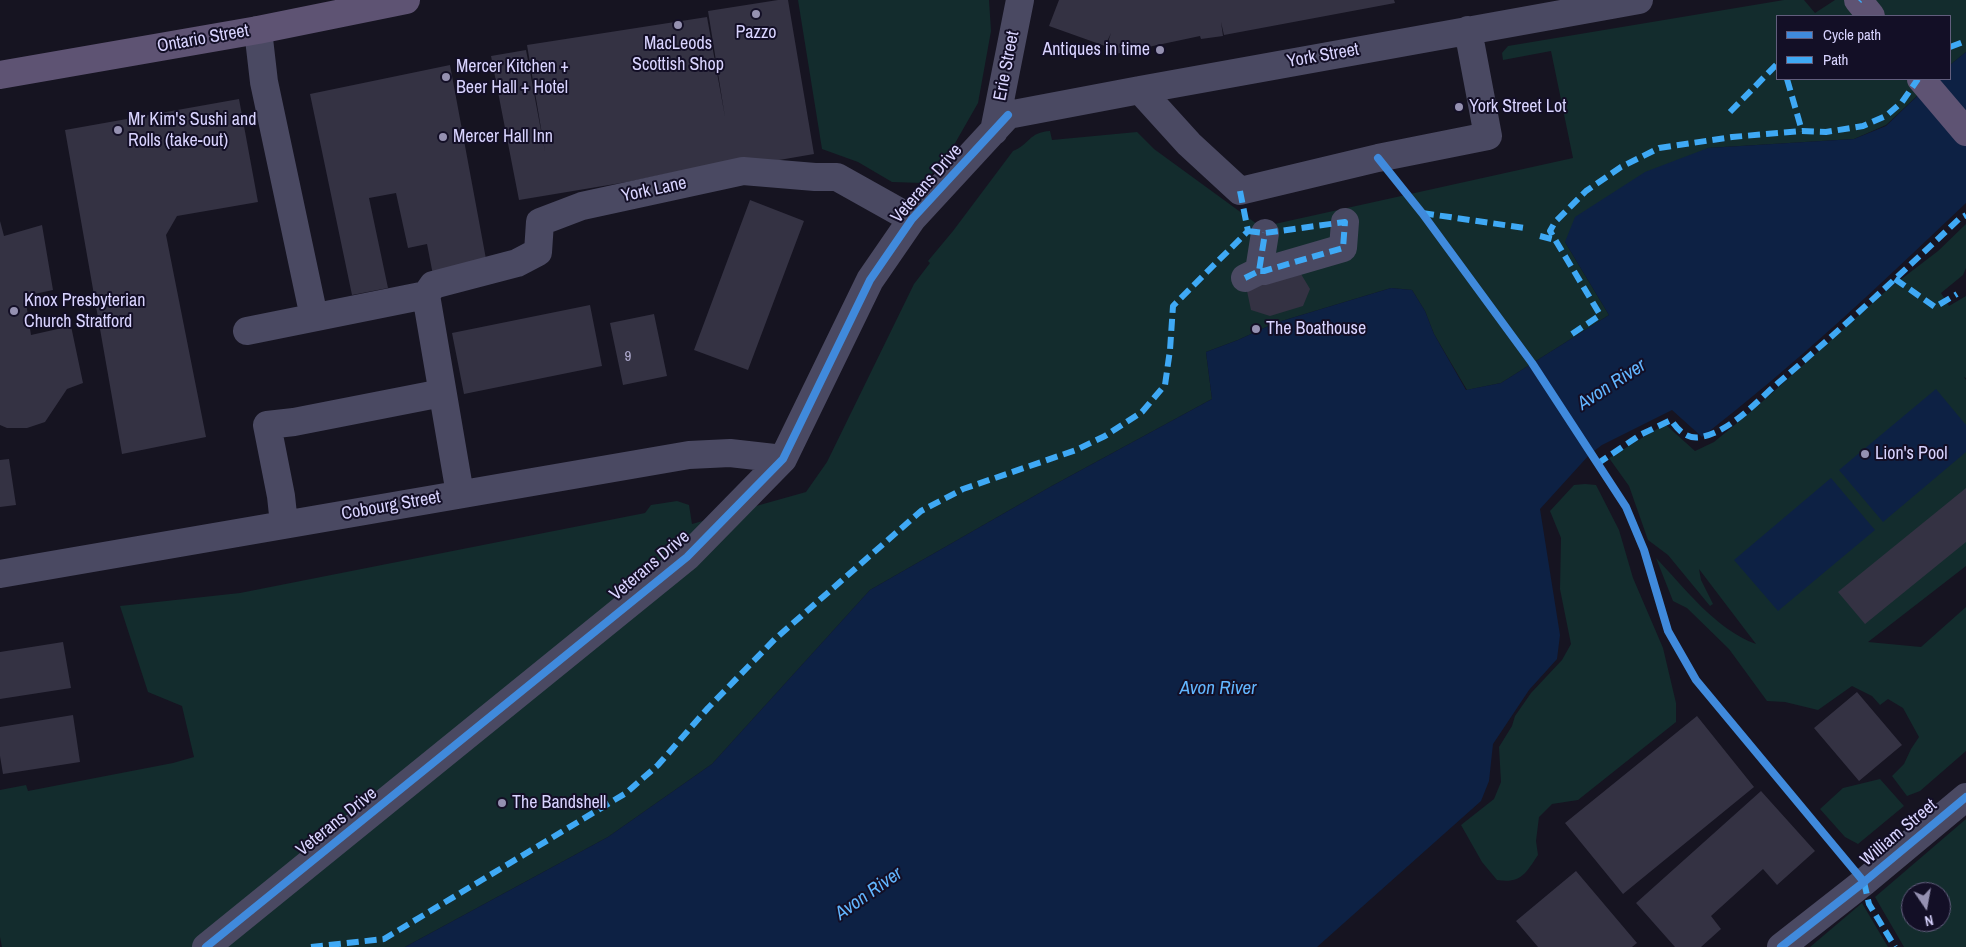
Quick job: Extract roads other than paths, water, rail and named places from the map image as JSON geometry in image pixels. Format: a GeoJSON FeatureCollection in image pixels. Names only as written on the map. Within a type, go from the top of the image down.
{"type":"FeatureCollection","features":[{"type":"Feature","properties":{"kind":"main road","name":"Ontario Street"},"geometry":{"type":"LineString","coordinates":[[0,75],[258,30],[406,0]]}},
{"type":"Feature","properties":{"kind":"main road"},"geometry":{"type":"LineString","coordinates":[[1858,0],[1870,15]]}},
{"type":"Feature","properties":{"kind":"main road"},"geometry":{"type":"LineString","coordinates":[[1922,80],[1966,132]]}},
{"type":"Feature","properties":{"kind":"street","name":"Erie Street"},"geometry":{"type":"LineString","coordinates":[[1001,123],[1020,0]]}},
{"type":"Feature","properties":{"kind":"street","name":"York Street"},"geometry":{"type":"LineString","coordinates":[[1001,123],[1140,90],[1639,0]]}},
{"type":"Feature","properties":{"kind":"street"},"geometry":{"type":"LineString","coordinates":[[258,30],[264,82],[314,317]]}},
{"type":"Feature","properties":{"kind":"street"},"geometry":{"type":"LineString","coordinates":[[1140,90],[1189,144],[1240,191],[1378,158],[1488,136],[1468,30]]}},
{"type":"Feature","properties":{"kind":"street","name":"Veterans Drive"},"geometry":{"type":"LineString","coordinates":[[206,947],[687,557],[783,459],[870,280],[912,219],[1001,123]]}},
{"type":"Feature","properties":{"kind":"street","name":"York Lane"},"geometry":{"type":"LineString","coordinates":[[426,295],[433,285],[517,262],[538,252],[540,222],[582,206],[742,171],[836,177],[912,219]]}},
{"type":"Feature","properties":{"kind":"street"},"geometry":{"type":"LineString","coordinates":[[1265,233],[1252,275],[1343,248],[1345,222]]}},
{"type":"Feature","properties":{"kind":"street"},"geometry":{"type":"LineString","coordinates":[[246,331],[426,295],[460,494]]}},
{"type":"Feature","properties":{"kind":"street"},"geometry":{"type":"LineString","coordinates":[[284,524],[281,496],[267,425],[294,422],[442,394]]}},
{"type":"Feature","properties":{"kind":"street","name":"Cobourg Street"},"geometry":{"type":"LineString","coordinates":[[0,574],[689,455],[730,453],[783,459]]}},
{"type":"Feature","properties":{"kind":"street","name":"William Street"},"geometry":{"type":"LineString","coordinates":[[1781,947],[1864,882],[1966,797]]}},
{"type":"Feature","properties":{"kind":"water","name":"Avon River"},"geometry":{"type":"Polygon","coordinates":[[[1966,52],[1966,203],[1870,294],[1804,353],[1702,437],[1672,410],[1602,445],[1590,454],[1540,509],[1560,635],[1557,659],[1529,690],[1493,744],[1489,781],[1481,801],[1317,947],[405,947],[608,837],[712,764],[870,590],[1050,487],[1212,399],[1206,352],[1275,323],[1391,288],[1412,290],[1425,311],[1434,334],[1466,390],[1501,383],[1609,315],[1565,242],[1575,217],[1645,172],[1708,148],[1854,139],[1886,126],[1934,80],[1951,80],[1951,64],[1966,52]]]}},
{"type":"Feature","properties":{"kind":"water"},"geometry":{"type":"Polygon","coordinates":[[[1936,389],[1966,425],[1966,452],[1883,522],[1839,470],[1936,389]]]}},
{"type":"Feature","properties":{"kind":"water"},"geometry":{"type":"Polygon","coordinates":[[[1831,478],[1875,530],[1778,611],[1734,560],[1831,478]]]}},
{"type":"Feature","properties":{"kind":"place","name":"Pazzo"},"geometry":{"type":"Point","coordinates":[756,14]}},
{"type":"Feature","properties":{"kind":"place","name":"MacLeods Scottish Shop"},"geometry":{"type":"Point","coordinates":[678,25]}},
{"type":"Feature","properties":{"kind":"place","name":"Antiques in time"},"geometry":{"type":"Point","coordinates":[1160,50]}},
{"type":"Feature","properties":{"kind":"place","name":"Mercer Kitchen + Beer Hall + Hotel"},"geometry":{"type":"Point","coordinates":[446,77]}},
{"type":"Feature","properties":{"kind":"place","name":"York Street Lot"},"geometry":{"type":"Point","coordinates":[1459,107]}},
{"type":"Feature","properties":{"kind":"place","name":"Mr Kim's Sushi and Rolls (take-out)"},"geometry":{"type":"Point","coordinates":[118,130]}},
{"type":"Feature","properties":{"kind":"place","name":"Mercer Hall Inn"},"geometry":{"type":"Point","coordinates":[443,137]}},
{"type":"Feature","properties":{"kind":"place","name":"Knox Presbyterian Church Stratford"},"geometry":{"type":"Point","coordinates":[14,311]}},
{"type":"Feature","properties":{"kind":"place","name":"The Boathouse"},"geometry":{"type":"Point","coordinates":[1256,329]}},
{"type":"Feature","properties":{"kind":"place","name":"Lion's Pool"},"geometry":{"type":"Point","coordinates":[1865,454]}},
{"type":"Feature","properties":{"kind":"place","name":"The Bandshell"},"geometry":{"type":"Point","coordinates":[502,803]}}]}
